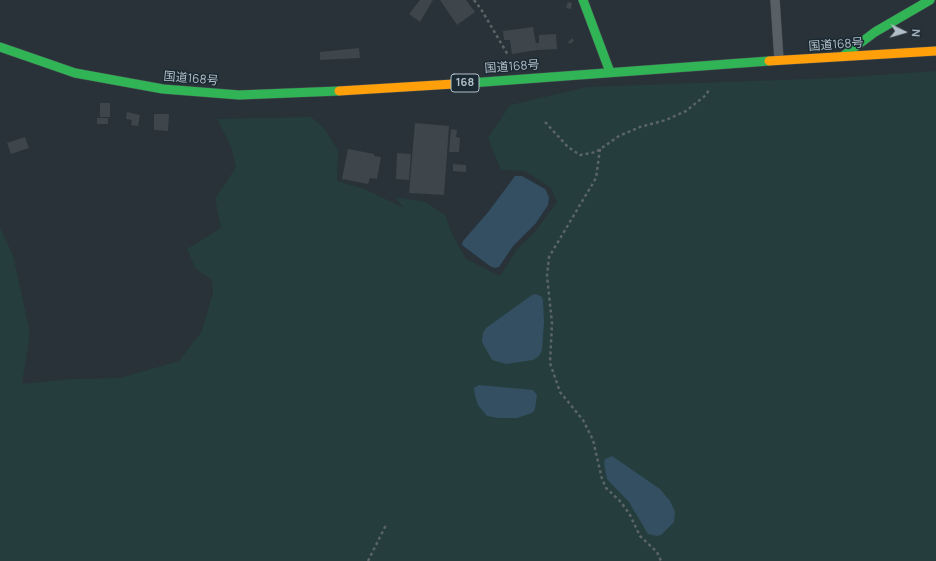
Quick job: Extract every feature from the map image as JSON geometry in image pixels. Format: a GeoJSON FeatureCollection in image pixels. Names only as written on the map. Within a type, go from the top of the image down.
{"type":"FeatureCollection","features":[{"type":"Feature","properties":{"kind":"main road"},"geometry":{"type":"LineString","coordinates":[[583,0],[610,72]]}},
{"type":"Feature","properties":{"kind":"main road"},"geometry":{"type":"LineString","coordinates":[[843,56],[875,32],[930,0]]}},
{"type":"Feature","properties":{"kind":"main road","name":"国道168号"},"geometry":{"type":"LineString","coordinates":[[0,47],[75,73],[163,89],[239,95],[417,87],[719,64],[936,51]]}},
{"type":"Feature","properties":{"kind":"lane"},"geometry":{"type":"LineString","coordinates":[[775,0],[779,60]]}},
{"type":"Feature","properties":{"kind":"path"},"geometry":{"type":"LineString","coordinates":[[474,0],[505,48],[516,79]]}},
{"type":"Feature","properties":{"kind":"path"},"geometry":{"type":"LineString","coordinates":[[545,122],[568,147],[580,155],[596,152],[619,136],[640,127],[666,120],[686,111],[706,94],[715,81],[719,64]]}},
{"type":"Feature","properties":{"kind":"path"},"geometry":{"type":"LineString","coordinates":[[600,149],[596,178],[549,256],[547,276],[552,323],[550,363],[560,392],[583,420],[593,440],[602,479],[606,488],[621,502],[630,515],[640,536],[657,552],[661,561]]}},
{"type":"Feature","properties":{"kind":"path"},"geometry":{"type":"LineString","coordinates":[[368,561],[386,525]]}},
{"type":"Feature","properties":{"kind":"green space"},"geometry":{"type":"Polygon","coordinates":[[[936,71],[936,561],[0,561],[0,228],[13,255],[30,333],[22,384],[72,379],[120,378],[179,361],[202,331],[213,292],[212,280],[196,269],[187,249],[221,228],[215,199],[236,167],[231,146],[217,119],[311,117],[324,128],[338,150],[337,181],[365,189],[404,208],[395,197],[425,202],[445,215],[452,234],[466,259],[500,276],[517,249],[534,233],[557,202],[551,188],[525,171],[501,170],[488,138],[510,105],[587,87],[834,78],[936,71]]]}},
{"type":"Feature","properties":{"kind":"water"},"geometry":{"type":"Polygon","coordinates":[[[515,176],[522,176],[545,189],[549,197],[548,205],[536,223],[513,246],[499,267],[495,268],[490,266],[462,245],[463,241],[489,211],[515,176]]]}},
{"type":"Feature","properties":{"kind":"water"},"geometry":{"type":"Polygon","coordinates":[[[536,294],[542,297],[543,301],[544,322],[542,350],[539,356],[533,360],[506,364],[492,360],[482,342],[483,333],[486,328],[532,295],[536,294]]]}},
{"type":"Feature","properties":{"kind":"water"},"geometry":{"type":"Polygon","coordinates":[[[479,385],[533,390],[537,395],[535,409],[532,413],[517,418],[498,418],[487,416],[478,405],[475,396],[474,388],[479,385]]]}},
{"type":"Feature","properties":{"kind":"water"},"geometry":{"type":"Polygon","coordinates":[[[612,456],[660,489],[670,501],[675,512],[674,522],[661,535],[657,536],[648,534],[629,502],[607,479],[604,463],[605,459],[612,456]]]}},
{"type":"Feature","properties":{"kind":"building"},"geometry":{"type":"Polygon","coordinates":[[[420,0],[433,0],[420,22],[409,14],[420,0]]]}},
{"type":"Feature","properties":{"kind":"building"},"geometry":{"type":"Polygon","coordinates":[[[440,0],[466,0],[475,12],[457,25],[440,0]]]}},
{"type":"Feature","properties":{"kind":"building"},"geometry":{"type":"Polygon","coordinates":[[[568,2],[572,3],[571,9],[566,8],[568,2]]]}},
{"type":"Feature","properties":{"kind":"building"},"geometry":{"type":"Polygon","coordinates":[[[533,27],[537,50],[512,54],[510,40],[504,40],[503,31],[533,27]]]}},
{"type":"Feature","properties":{"kind":"building"},"geometry":{"type":"Polygon","coordinates":[[[556,34],[557,49],[537,50],[536,43],[539,43],[539,35],[556,34]]]}},
{"type":"Feature","properties":{"kind":"building"},"geometry":{"type":"Polygon","coordinates":[[[572,38],[574,41],[570,44],[568,42],[572,38]]]}},
{"type":"Feature","properties":{"kind":"building"},"geometry":{"type":"Polygon","coordinates":[[[359,48],[360,58],[320,60],[320,52],[359,48]]]}},
{"type":"Feature","properties":{"kind":"building"},"geometry":{"type":"Polygon","coordinates":[[[100,103],[110,103],[110,117],[100,117],[100,103]]]}},
{"type":"Feature","properties":{"kind":"building"},"geometry":{"type":"Polygon","coordinates":[[[127,112],[140,115],[138,126],[131,125],[132,120],[126,119],[127,112]]]}},
{"type":"Feature","properties":{"kind":"building"},"geometry":{"type":"Polygon","coordinates":[[[154,114],[169,114],[168,131],[154,130],[154,114]]]}},
{"type":"Feature","properties":{"kind":"building"},"geometry":{"type":"Polygon","coordinates":[[[97,118],[108,118],[108,124],[97,124],[97,118]]]}},
{"type":"Feature","properties":{"kind":"building"},"geometry":{"type":"Polygon","coordinates":[[[415,123],[449,126],[444,195],[409,193],[415,123]]]}},
{"type":"Feature","properties":{"kind":"building"},"geometry":{"type":"Polygon","coordinates":[[[451,129],[457,130],[456,137],[460,138],[459,152],[449,152],[451,129]]]}},
{"type":"Feature","properties":{"kind":"building"},"geometry":{"type":"Polygon","coordinates":[[[25,137],[29,148],[11,154],[7,143],[25,137]]]}},
{"type":"Feature","properties":{"kind":"building"},"geometry":{"type":"Polygon","coordinates":[[[348,149],[374,154],[374,156],[381,157],[377,179],[370,178],[368,184],[342,179],[348,149]]]}},
{"type":"Feature","properties":{"kind":"building"},"geometry":{"type":"Polygon","coordinates":[[[397,153],[411,154],[409,180],[396,179],[397,153]]]}},
{"type":"Feature","properties":{"kind":"building"},"geometry":{"type":"Polygon","coordinates":[[[453,164],[466,165],[466,172],[453,171],[453,164]]]}},
{"type":"Feature","properties":{"kind":"traffic: fast"},"geometry":{"type":"LineString","coordinates":[[583,0],[610,72]]}},
{"type":"Feature","properties":{"kind":"traffic: fast"},"geometry":{"type":"LineString","coordinates":[[843,56],[875,32],[930,0]]}},
{"type":"Feature","properties":{"kind":"traffic: fast"},"geometry":{"type":"LineString","coordinates":[[0,47],[75,73],[163,89],[239,95],[339,91]]}},
{"type":"Feature","properties":{"kind":"traffic: fast"},"geometry":{"type":"LineString","coordinates":[[470,83],[769,61]]}},
{"type":"Feature","properties":{"kind":"traffic: slow"},"geometry":{"type":"LineString","coordinates":[[769,61],[936,51]]}},
{"type":"Feature","properties":{"kind":"traffic: slow"},"geometry":{"type":"LineString","coordinates":[[339,91],[470,83]]}}]}
